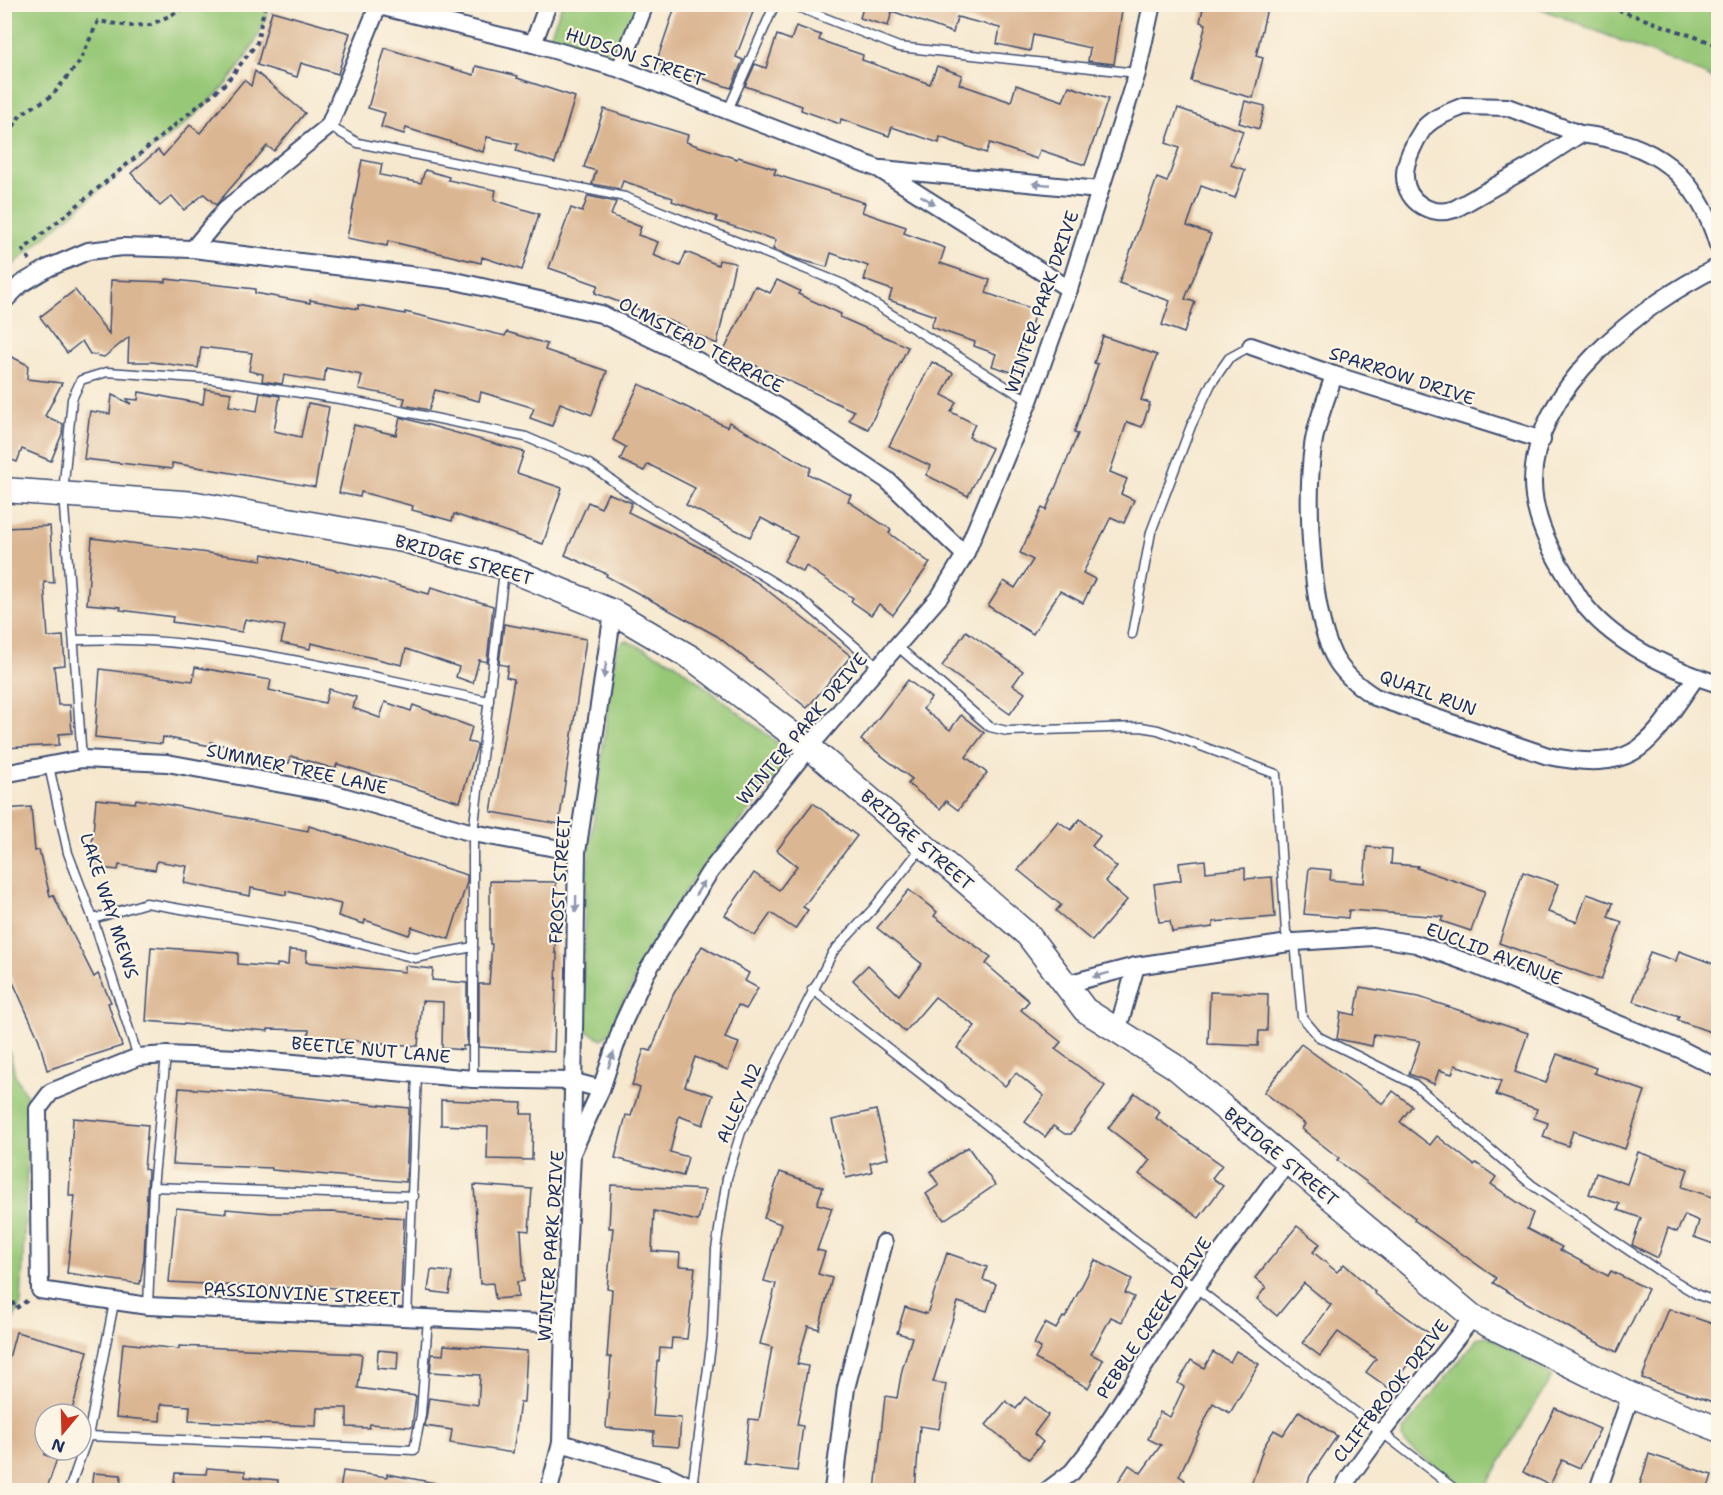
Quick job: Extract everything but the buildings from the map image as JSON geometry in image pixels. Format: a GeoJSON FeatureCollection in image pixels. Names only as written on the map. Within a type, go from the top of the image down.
{"type":"FeatureCollection","features":[{"type":"Feature","properties":{"kind":"street"},"geometry":{"type":"LineString","coordinates":[[533,44],[548,4]]}},
{"type":"Feature","properties":{"kind":"street"},"geometry":{"type":"LineString","coordinates":[[620,69],[645,4]]}},
{"type":"Feature","properties":{"kind":"street","name":"WINTER PARK DRIVE"},"geometry":{"type":"LineString","coordinates":[[549,1491],[561,1443],[572,1153],[601,1089],[624,1023],[646,973],[709,873],[809,747],[940,596],[965,555],[1029,401],[1069,289],[1137,73],[1152,4]]}},
{"type":"Feature","properties":{"kind":"street"},"geometry":{"type":"LineString","coordinates":[[193,249],[227,208],[329,126],[375,5]]}},
{"type":"Feature","properties":{"kind":"street","name":"HUDSON STREET"},"geometry":{"type":"LineString","coordinates":[[375,5],[418,10],[620,69],[879,169],[1069,289]]}},
{"type":"Feature","properties":{"kind":"street"},"geometry":{"type":"LineString","coordinates":[[1580,134],[1531,166],[1442,213],[1420,204],[1409,193],[1404,176],[1407,160],[1424,129],[1438,117],[1464,106],[1507,107],[1580,134],[1606,137],[1630,144],[1676,170],[1698,195],[1719,245]]}},
{"type":"Feature","properties":{"kind":"street","name":"HUDSON STREET"},"geometry":{"type":"LineString","coordinates":[[879,169],[1099,190]]}},
{"type":"Feature","properties":{"kind":"street","name":"OLMSTEAD TERRACE"},"geometry":{"type":"LineString","coordinates":[[4,301],[21,284],[39,273],[88,251],[123,247],[193,249],[451,280],[601,314],[698,361],[783,410],[887,480],[965,555]]}},
{"type":"Feature","properties":{"kind":"street"},"geometry":{"type":"LineString","coordinates":[[1719,267],[1691,281],[1609,340],[1570,383],[1552,410],[1542,440],[1533,483],[1545,534],[1584,604],[1614,634],[1696,677],[1719,684]]}},
{"type":"Feature","properties":{"kind":"street","name":"SPARROW DRIVE"},"geometry":{"type":"LineString","coordinates":[[1251,346],[1334,375],[1542,440]]}},
{"type":"Feature","properties":{"kind":"street","name":"QUAIL RUN"},"geometry":{"type":"LineString","coordinates":[[1334,375],[1313,444],[1310,494],[1316,583],[1332,654],[1341,669],[1360,687],[1374,697],[1548,756],[1577,762],[1611,762],[1630,756],[1646,745],[1696,677]]}},
{"type":"Feature","properties":{"kind":"street","name":"BRIDGE STREET"},"geometry":{"type":"LineString","coordinates":[[4,490],[196,504],[403,540],[504,567],[614,612],[693,659],[809,747],[1028,934],[1085,1010],[1174,1066],[1473,1317],[1631,1395],[1719,1429]]}},
{"type":"Feature","properties":{"kind":"street","name":"FROST STREET"},"geometry":{"type":"LineString","coordinates":[[572,1153],[578,852],[614,612]]}},
{"type":"Feature","properties":{"kind":"street","name":"SUMMER TREE LANE"},"geometry":{"type":"LineString","coordinates":[[4,774],[82,759],[167,763],[342,795],[473,833],[578,852]]}},
{"type":"Feature","properties":{"kind":"street","name":"EUCLID AVENUE"},"geometry":{"type":"LineString","coordinates":[[1067,984],[1136,966],[1295,942],[1373,937],[1416,944],[1671,1046],[1719,1068]]}},
{"type":"Feature","properties":{"kind":"street"},"geometry":{"type":"LineString","coordinates":[[1117,1032],[1136,966]]}},
{"type":"Feature","properties":{"kind":"street","name":"BEETLE NUT LANE"},"geometry":{"type":"LineString","coordinates":[[40,1290],[38,1109],[51,1092],[138,1057],[166,1055],[239,1058],[473,1079],[572,1081],[601,1089]]}},
{"type":"Feature","properties":{"kind":"street","name":"PEBBLE CREEK DRIVE"},"geometry":{"type":"LineString","coordinates":[[1048,1491],[1072,1472],[1091,1448],[1195,1288],[1287,1163]]}},
{"type":"Feature","properties":{"kind":"street"},"geometry":{"type":"LineString","coordinates":[[833,1491],[846,1388],[884,1243]]}},
{"type":"Feature","properties":{"kind":"street","name":"PASSIONVINE STREET"},"geometry":{"type":"LineString","coordinates":[[40,1290],[114,1303],[147,1306],[564,1324]]}},
{"type":"Feature","properties":{"kind":"street","name":"CLIFFBROOK DRIVE"},"geometry":{"type":"LineString","coordinates":[[1343,1491],[1348,1479],[1382,1432],[1473,1317]]}},
{"type":"Feature","properties":{"kind":"street"},"geometry":{"type":"LineString","coordinates":[[1598,1491],[1631,1395]]}},
{"type":"Feature","properties":{"kind":"street"},"geometry":{"type":"LineString","coordinates":[[561,1443],[665,1474],[694,1490]]}},
{"type":"Feature","properties":{"kind":"lane"},"geometry":{"type":"LineString","coordinates":[[728,110],[775,4]]}},
{"type":"Feature","properties":{"kind":"lane"},"geometry":{"type":"LineString","coordinates":[[789,4],[899,47],[1137,73]]}},
{"type":"Feature","properties":{"kind":"lane"},"geometry":{"type":"LineString","coordinates":[[329,126],[358,143],[625,197],[729,237],[843,284],[1029,401]]}},
{"type":"Feature","properties":{"kind":"lane"},"geometry":{"type":"LineString","coordinates":[[1132,634],[1151,532],[1191,426],[1211,384],[1229,358],[1251,346]]}},
{"type":"Feature","properties":{"kind":"lane"},"geometry":{"type":"LineString","coordinates":[[82,759],[63,493],[72,399],[81,380],[107,372],[223,381],[352,401],[526,437],[589,464],[642,502],[799,598],[879,668]]}},
{"type":"Feature","properties":{"kind":"lane"},"geometry":{"type":"LineString","coordinates":[[473,1079],[473,833],[504,567]]}},
{"type":"Feature","properties":{"kind":"lane"},"geometry":{"type":"LineString","coordinates":[[75,640],[117,639],[223,650],[290,660],[489,702]]}},
{"type":"Feature","properties":{"kind":"lane"},"geometry":{"type":"LineString","coordinates":[[897,646],[990,727],[1007,731],[1141,727],[1158,730],[1276,774],[1286,933],[1295,942],[1302,1017],[1318,1037],[1414,1084],[1532,1185],[1662,1273],[1698,1295],[1719,1302]]}},
{"type":"Feature","properties":{"kind":"lane","name":"LAKE WAY MEWS"},"geometry":{"type":"LineString","coordinates":[[49,766],[68,853],[93,919],[138,1057]]}},
{"type":"Feature","properties":{"kind":"lane","name":"ALLEY N2"},"geometry":{"type":"LineString","coordinates":[[694,1490],[712,1338],[716,1250],[727,1178],[741,1132],[832,952],[873,909],[924,845]]}},
{"type":"Feature","properties":{"kind":"lane"},"geometry":{"type":"LineString","coordinates":[[93,919],[146,903],[310,931],[415,958],[473,947]]}},
{"type":"Feature","properties":{"kind":"lane"},"geometry":{"type":"LineString","coordinates":[[812,989],[1456,1491]]}},
{"type":"Feature","properties":{"kind":"lane"},"geometry":{"type":"LineString","coordinates":[[147,1306],[153,1187],[166,1055]]}},
{"type":"Feature","properties":{"kind":"lane"},"geometry":{"type":"LineString","coordinates":[[407,1318],[414,1196],[417,1074]]}},
{"type":"Feature","properties":{"kind":"lane"},"geometry":{"type":"LineString","coordinates":[[153,1187],[414,1196]]}},
{"type":"Feature","properties":{"kind":"lane"},"geometry":{"type":"LineString","coordinates":[[93,1410],[114,1303]]}},
{"type":"Feature","properties":{"kind":"lane"},"geometry":{"type":"LineString","coordinates":[[93,1436],[414,1450],[421,1415],[428,1318]]}},
{"type":"Feature","properties":{"kind":"lane"},"geometry":{"type":"LineString","coordinates":[[69,1491],[79,1462]]}},
{"type":"Feature","properties":{"kind":"path"},"geometry":{"type":"LineString","coordinates":[[4,142],[21,114],[52,96],[80,61],[98,21],[129,26],[150,25],[194,4]]}},
{"type":"Feature","properties":{"kind":"path"},"geometry":{"type":"LineString","coordinates":[[39,273],[23,250],[226,83],[257,43],[265,4]]}},
{"type":"Feature","properties":{"kind":"path"},"geometry":{"type":"LineString","coordinates":[[1601,4],[1719,45]]}},
{"type":"Feature","properties":{"kind":"path"},"geometry":{"type":"LineString","coordinates":[[4,1104],[7,1110],[4,1141]]}},
{"type":"Feature","properties":{"kind":"path"},"geometry":{"type":"LineString","coordinates":[[4,1276],[15,1309],[40,1290]]}},
{"type":"Feature","properties":{"kind":"green space"},"geometry":{"type":"Polygon","coordinates":[[[5,4],[271,5],[258,36],[243,62],[205,106],[56,227],[5,272],[5,4]]]}},
{"type":"Feature","properties":{"kind":"green space"},"geometry":{"type":"Polygon","coordinates":[[[1696,4],[1718,13],[1718,80],[1532,5],[1696,4]]]}},
{"type":"Feature","properties":{"kind":"green space"},"geometry":{"type":"Polygon","coordinates":[[[562,5],[640,5],[618,59],[613,61],[562,46],[549,38],[562,5]]]}},
{"type":"Feature","properties":{"kind":"green space"},"geometry":{"type":"Polygon","coordinates":[[[625,640],[673,662],[792,754],[782,771],[691,882],[655,941],[617,1015],[612,1032],[602,1039],[582,1029],[585,884],[616,648],[625,640]]]}},
{"type":"Feature","properties":{"kind":"green space"},"geometry":{"type":"Polygon","coordinates":[[[4,1028],[15,1075],[30,1103],[21,1304],[5,1335],[4,1028]]]}},
{"type":"Feature","properties":{"kind":"green space"},"geometry":{"type":"Polygon","coordinates":[[[1488,1335],[1552,1376],[1484,1490],[1464,1490],[1406,1444],[1402,1437],[1403,1431],[1477,1339],[1488,1335]]]}}]}
